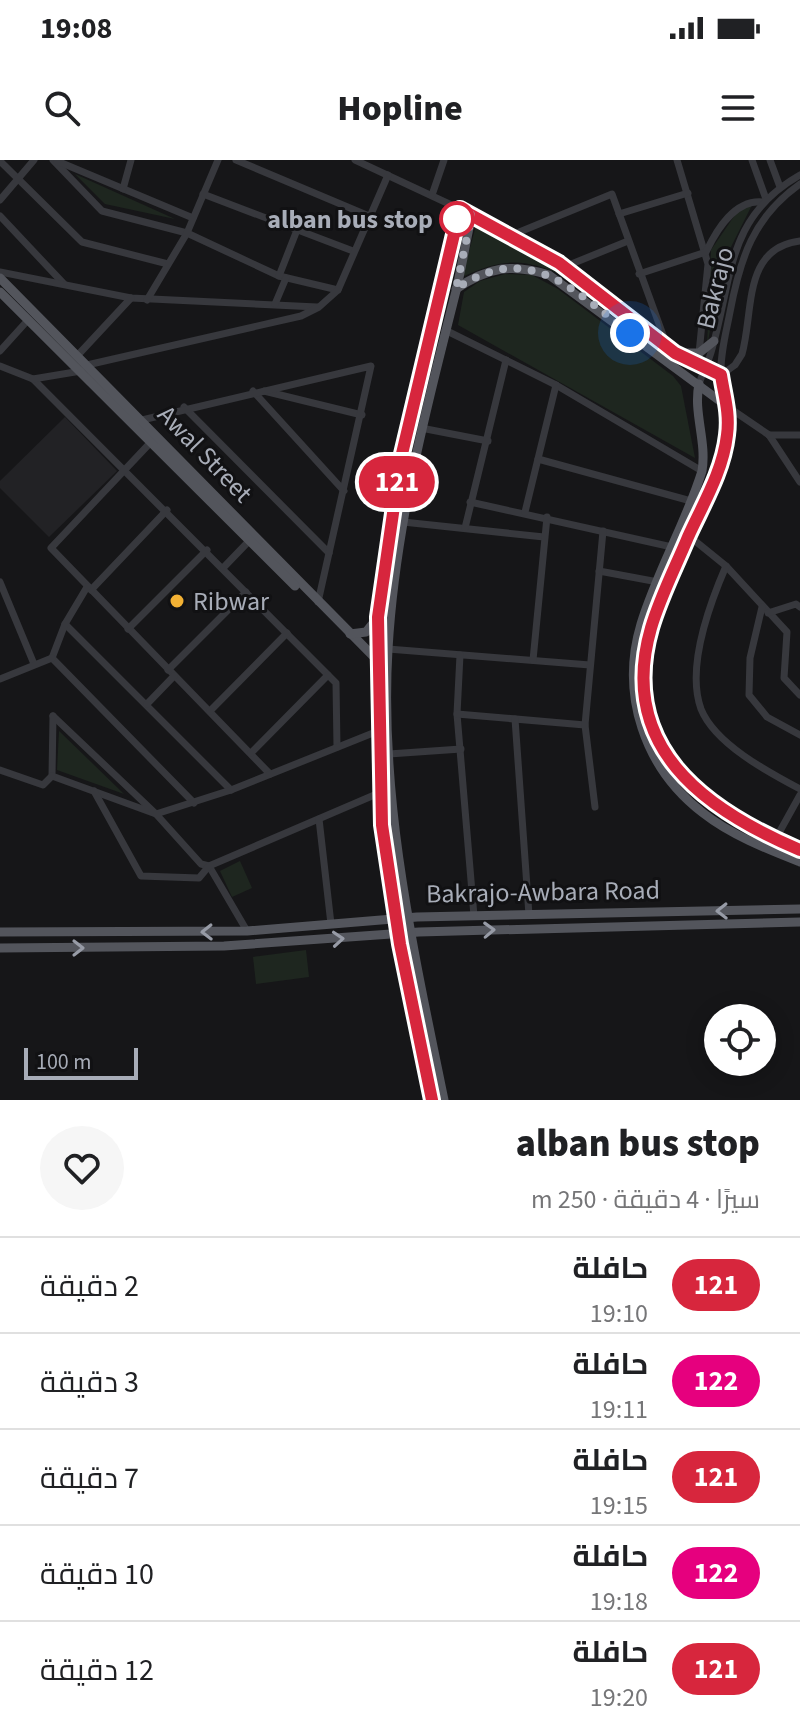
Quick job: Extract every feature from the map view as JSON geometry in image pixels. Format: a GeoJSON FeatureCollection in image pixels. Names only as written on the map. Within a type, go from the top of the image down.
{"type":"FeatureCollection","features":[{"type":"Feature","properties":{"kind":"main road","name":"Bakrajo"},"geometry":{"type":"LineString","coordinates":[[460,209],[512,235],[564,267],[672,351],[721,375],[728,407],[727,437],[721,462],[651,626],[643,692],[656,736],[679,773],[705,798],[746,825],[800,850]]}},
{"type":"Feature","properties":{"kind":"main road"},"geometry":{"type":"LineString","coordinates":[[444,1100],[408,917],[382,667],[388,649],[378,617],[401,458],[460,209]]}},
{"type":"Feature","properties":{"kind":"main road"},"geometry":{"type":"LineString","coordinates":[[432,1100],[398,935],[379,793],[378,731],[383,638],[403,522],[421,428],[472,214]]}},
{"type":"Feature","properties":{"kind":"main road"},"geometry":{"type":"LineString","coordinates":[[452,235],[466,240]]}},
{"type":"Feature","properties":{"kind":"main road"},"geometry":{"type":"LineString","coordinates":[[456,289],[479,273],[504,266],[525,268],[563,282],[728,407]]}},
{"type":"Feature","properties":{"kind":"main road","name":"Awal Street"},"geometry":{"type":"LineString","coordinates":[[0,278],[77,356],[84,368],[151,442],[249,541],[382,667]]}},
{"type":"Feature","properties":{"kind":"main road","name":"Awal Street"},"geometry":{"type":"LineString","coordinates":[[0,292],[142,420],[382,667]]}},
{"type":"Feature","properties":{"kind":"main road"},"geometry":{"type":"LineString","coordinates":[[672,351],[699,353],[714,341]]}},
{"type":"Feature","properties":{"kind":"main road"},"geometry":{"type":"LineString","coordinates":[[699,384],[704,459],[702,471],[641,622],[632,673],[632,692],[642,732],[660,765],[687,798],[710,819],[742,837],[800,862]]}},
{"type":"Feature","properties":{"kind":"main road"},"geometry":{"type":"LineString","coordinates":[[704,459],[721,462]]}},
{"type":"Feature","properties":{"kind":"main road"},"geometry":{"type":"LineString","coordinates":[[350,634],[366,632],[378,617]]}},
{"type":"Feature","properties":{"kind":"main road"},"geometry":{"type":"LineString","coordinates":[[742,837],[746,825]]}},
{"type":"Feature","properties":{"kind":"main road","name":"Bakrajo-Awbara Road"},"geometry":{"type":"LineString","coordinates":[[0,932],[247,931],[408,917],[800,909]]}},
{"type":"Feature","properties":{"kind":"main road"},"geometry":{"type":"LineString","coordinates":[[618,913],[618,925]]}},
{"type":"Feature","properties":{"kind":"main road","name":"Bakrajo-Awbara Road"},"geometry":{"type":"LineString","coordinates":[[0,948],[224,946],[411,933],[800,922]]}},
{"type":"Feature","properties":{"kind":"street"},"geometry":{"type":"LineString","coordinates":[[0,200],[34,160]]}},
{"type":"Feature","properties":{"kind":"street"},"geometry":{"type":"LineString","coordinates":[[54,160],[71,163],[193,218]]}},
{"type":"Feature","properties":{"kind":"street"},"geometry":{"type":"LineString","coordinates":[[54,160],[102,211],[187,233],[282,277],[338,290]]}},
{"type":"Feature","properties":{"kind":"street"},"geometry":{"type":"LineString","coordinates":[[123,189],[131,160]]}},
{"type":"Feature","properties":{"kind":"street"},"geometry":{"type":"LineString","coordinates":[[147,300],[187,233],[218,160]]}},
{"type":"Feature","properties":{"kind":"street"},"geometry":{"type":"LineString","coordinates":[[236,160],[369,216]]}},
{"type":"Feature","properties":{"kind":"street"},"geometry":{"type":"LineString","coordinates":[[355,160],[460,209]]}},
{"type":"Feature","properties":{"kind":"street"},"geometry":{"type":"LineString","coordinates":[[432,195],[444,160]]}},
{"type":"Feature","properties":{"kind":"street"},"geometry":{"type":"LineString","coordinates":[[677,160],[706,252],[699,353]]}},
{"type":"Feature","properties":{"kind":"street"},"geometry":{"type":"LineString","coordinates":[[639,274],[706,252],[720,227],[739,207],[752,201],[764,201],[752,160]]}},
{"type":"Feature","properties":{"kind":"street"},"geometry":{"type":"LineString","coordinates":[[770,160],[780,187]]}},
{"type":"Feature","properties":{"kind":"street"},"geometry":{"type":"LineString","coordinates":[[0,161],[82,242],[168,264]]}},
{"type":"Feature","properties":{"kind":"street"},"geometry":{"type":"LineString","coordinates":[[33,379],[301,316],[319,307],[338,290],[388,175]]}},
{"type":"Feature","properties":{"kind":"street","name":"Bakrajo"},"geometry":{"type":"LineString","coordinates":[[699,384],[714,341],[736,247],[764,201],[800,175]]}},
{"type":"Feature","properties":{"kind":"street","name":"Bakrajo"},"geometry":{"type":"LineString","coordinates":[[721,375],[732,300],[747,244],[767,213],[800,184]]}},
{"type":"Feature","properties":{"kind":"street"},"geometry":{"type":"LineString","coordinates":[[619,214],[688,193]]}},
{"type":"Feature","properties":{"kind":"street"},"geometry":{"type":"LineString","coordinates":[[203,194],[353,251]]}},
{"type":"Feature","properties":{"kind":"street"},"geometry":{"type":"LineString","coordinates":[[512,235],[612,194],[639,274],[672,351]]}},
{"type":"Feature","properties":{"kind":"street"},"geometry":{"type":"LineString","coordinates":[[0,216],[64,284]]}},
{"type":"Feature","properties":{"kind":"street"},"geometry":{"type":"LineString","coordinates":[[275,304],[297,230]]}},
{"type":"Feature","properties":{"kind":"street"},"geometry":{"type":"LineString","coordinates":[[564,267],[628,241]]}},
{"type":"Feature","properties":{"kind":"street"},"geometry":{"type":"LineString","coordinates":[[721,375],[735,365],[742,354],[758,268],[780,246],[800,241]]}},
{"type":"Feature","properties":{"kind":"street"},"geometry":{"type":"LineString","coordinates":[[0,272],[147,300],[319,307]]}},
{"type":"Feature","properties":{"kind":"street"},"geometry":{"type":"LineString","coordinates":[[77,356],[131,298]]}},
{"type":"Feature","properties":{"kind":"street"},"geometry":{"type":"LineString","coordinates":[[1,349],[28,320]]}},
{"type":"Feature","properties":{"kind":"street"},"geometry":{"type":"LineString","coordinates":[[445,330],[556,385],[702,471]]}},
{"type":"Feature","properties":{"kind":"street"},"geometry":{"type":"LineString","coordinates":[[465,528],[506,360]]}},
{"type":"Feature","properties":{"kind":"street"},"geometry":{"type":"LineString","coordinates":[[0,366],[33,379],[224,567],[336,683],[337,747]]}},
{"type":"Feature","properties":{"kind":"street"},"geometry":{"type":"LineString","coordinates":[[142,420],[184,407],[371,366],[318,602]]}},
{"type":"Feature","properties":{"kind":"street"},"geometry":{"type":"LineString","coordinates":[[525,512],[556,385]]}},
{"type":"Feature","properties":{"kind":"street"},"geometry":{"type":"LineString","coordinates":[[257,391],[362,415]]}},
{"type":"Feature","properties":{"kind":"street"},"geometry":{"type":"LineString","coordinates":[[257,391],[344,491]]}},
{"type":"Feature","properties":{"kind":"street"},"geometry":{"type":"LineString","coordinates":[[184,407],[329,553]]}},
{"type":"Feature","properties":{"kind":"street"},"geometry":{"type":"LineString","coordinates":[[728,407],[769,435],[800,482]]}},
{"type":"Feature","properties":{"kind":"street"},"geometry":{"type":"LineString","coordinates":[[421,428],[488,441]]}},
{"type":"Feature","properties":{"kind":"street"},"geometry":{"type":"LineString","coordinates":[[769,435],[800,435]]}},
{"type":"Feature","properties":{"kind":"street"},"geometry":{"type":"LineString","coordinates":[[151,442],[51,548],[270,774]]}},
{"type":"Feature","properties":{"kind":"street"},"geometry":{"type":"LineString","coordinates":[[538,459],[691,501]]}},
{"type":"Feature","properties":{"kind":"street"},"geometry":{"type":"LineString","coordinates":[[470,502],[672,547]]}},
{"type":"Feature","properties":{"kind":"street"},"geometry":{"type":"LineString","coordinates":[[52,658],[65,624],[89,588],[167,510]]}},
{"type":"Feature","properties":{"kind":"street"},"geometry":{"type":"LineString","coordinates":[[533,660],[547,517]]}},
{"type":"Feature","properties":{"kind":"street"},"geometry":{"type":"LineString","coordinates":[[403,522],[544,537]]}},
{"type":"Feature","properties":{"kind":"street"},"geometry":{"type":"LineString","coordinates":[[595,807],[585,725],[603,531]]}},
{"type":"Feature","properties":{"kind":"street"},"geometry":{"type":"LineString","coordinates":[[689,536],[726,566],[787,632],[784,678],[800,695]]}},
{"type":"Feature","properties":{"kind":"street"},"geometry":{"type":"LineString","coordinates":[[224,567],[249,541]]}},
{"type":"Feature","properties":{"kind":"street"},"geometry":{"type":"LineString","coordinates":[[128,629],[207,550]]}},
{"type":"Feature","properties":{"kind":"street"},"geometry":{"type":"LineString","coordinates":[[726,566],[706,616],[698,693],[702,710],[712,726],[744,756],[800,789]]}},
{"type":"Feature","properties":{"kind":"street"},"geometry":{"type":"LineString","coordinates":[[599,571],[658,582]]}},
{"type":"Feature","properties":{"kind":"street"},"geometry":{"type":"LineString","coordinates":[[0,582],[34,664]]}},
{"type":"Feature","properties":{"kind":"street"},"geometry":{"type":"LineString","coordinates":[[147,704],[171,673],[246,592]]}},
{"type":"Feature","properties":{"kind":"street"},"geometry":{"type":"LineString","coordinates":[[765,610],[796,604],[800,607]]}},
{"type":"Feature","properties":{"kind":"street"},"geometry":{"type":"LineString","coordinates":[[765,610],[748,666],[749,695],[767,717],[800,735]]}},
{"type":"Feature","properties":{"kind":"street"},"geometry":{"type":"LineString","coordinates":[[65,624],[231,790]]}},
{"type":"Feature","properties":{"kind":"street"},"geometry":{"type":"LineString","coordinates":[[210,711],[287,633]]}},
{"type":"Feature","properties":{"kind":"street"},"geometry":{"type":"LineString","coordinates":[[388,649],[590,665]]}},
{"type":"Feature","properties":{"kind":"street"},"geometry":{"type":"LineString","coordinates":[[460,655],[457,714],[474,916]]}},
{"type":"Feature","properties":{"kind":"street"},"geometry":{"type":"LineString","coordinates":[[0,679],[52,658]]}},
{"type":"Feature","properties":{"kind":"street"},"geometry":{"type":"LineString","coordinates":[[52,658],[194,803]]}},
{"type":"Feature","properties":{"kind":"street"},"geometry":{"type":"LineString","coordinates":[[251,753],[328,675]]}},
{"type":"Feature","properties":{"kind":"street"},"geometry":{"type":"LineString","coordinates":[[457,714],[585,725]]}},
{"type":"Feature","properties":{"kind":"street"},"geometry":{"type":"LineString","coordinates":[[0,770],[43,785],[52,776],[53,716],[156,814],[201,864],[209,866],[247,931]]}},
{"type":"Feature","properties":{"kind":"street"},"geometry":{"type":"LineString","coordinates":[[515,719],[529,915]]}},
{"type":"Feature","properties":{"kind":"street"},"geometry":{"type":"LineString","coordinates":[[52,776],[156,814],[231,790],[378,731]]}},
{"type":"Feature","properties":{"kind":"street"},"geometry":{"type":"LineString","coordinates":[[389,754],[461,749]]}},
{"type":"Feature","properties":{"kind":"street"},"geometry":{"type":"LineString","coordinates":[[94,791],[141,876],[199,878],[209,866],[379,793]]}},
{"type":"Feature","properties":{"kind":"street"},"geometry":{"type":"LineString","coordinates":[[775,840],[800,795]]}},
{"type":"Feature","properties":{"kind":"street"},"geometry":{"type":"LineString","coordinates":[[319,819],[331,924]]}},
{"type":"Feature","properties":{"kind":"shaded area"},"geometry":{"type":"Polygon","coordinates":[[[75,174],[175,219],[105,204],[75,174]]]}},
{"type":"Feature","properties":{"kind":"shaded area"},"geometry":{"type":"Polygon","coordinates":[[[752,205],[722,265],[707,347],[711,250],[737,212],[752,205]]]}},
{"type":"Feature","properties":{"kind":"shaded area"},"geometry":{"type":"Polygon","coordinates":[[[477,222],[527,247],[564,276],[537,266],[513,263],[490,266],[462,277],[477,222]]]}},
{"type":"Feature","properties":{"kind":"shaded area"},"geometry":{"type":"Polygon","coordinates":[[[505,274],[532,275],[558,289],[673,376],[681,386],[695,458],[458,325],[464,292],[480,281],[505,274]]]}},
{"type":"Feature","properties":{"kind":"shaded area"},"geometry":{"type":"Polygon","coordinates":[[[65,417],[117,471],[49,537],[0,488],[0,481],[65,417]]]}},
{"type":"Feature","properties":{"kind":"shaded area"},"geometry":{"type":"Polygon","coordinates":[[[59,731],[124,794],[57,770],[59,731]]]}},
{"type":"Feature","properties":{"kind":"shaded area"},"geometry":{"type":"Polygon","coordinates":[[[240,861],[252,888],[232,897],[220,871],[240,861]]]}},
{"type":"Feature","properties":{"kind":"shaded area"},"geometry":{"type":"Polygon","coordinates":[[[306,950],[309,977],[256,984],[253,957],[306,950]]]}},
{"type":"Feature","properties":{"kind":"bus line","name":"121"},"geometry":{"type":"LineString","coordinates":[[432,1100],[400,944],[382,825],[378,617],[401,458],[460,209],[559,263],[675,353],[721,375],[728,414],[725,451],[651,626],[643,692],[656,736],[691,786],[740,822],[800,850]]}},
{"type":"Feature","properties":{"kind":"place","name":"alban bus stop"},"geometry":{"type":"Point","coordinates":[457,219]}},
{"type":"Feature","properties":{"kind":"place","name":"Ribwar"},"geometry":{"type":"Point","coordinates":[177,601]}},
{"type":"Feature","properties":{"kind":"route"},"geometry":{"type":"LineString","coordinates":[[457,219],[472,214],[456,289],[479,273],[504,266],[525,268],[563,282],[630,333]]}}]}
